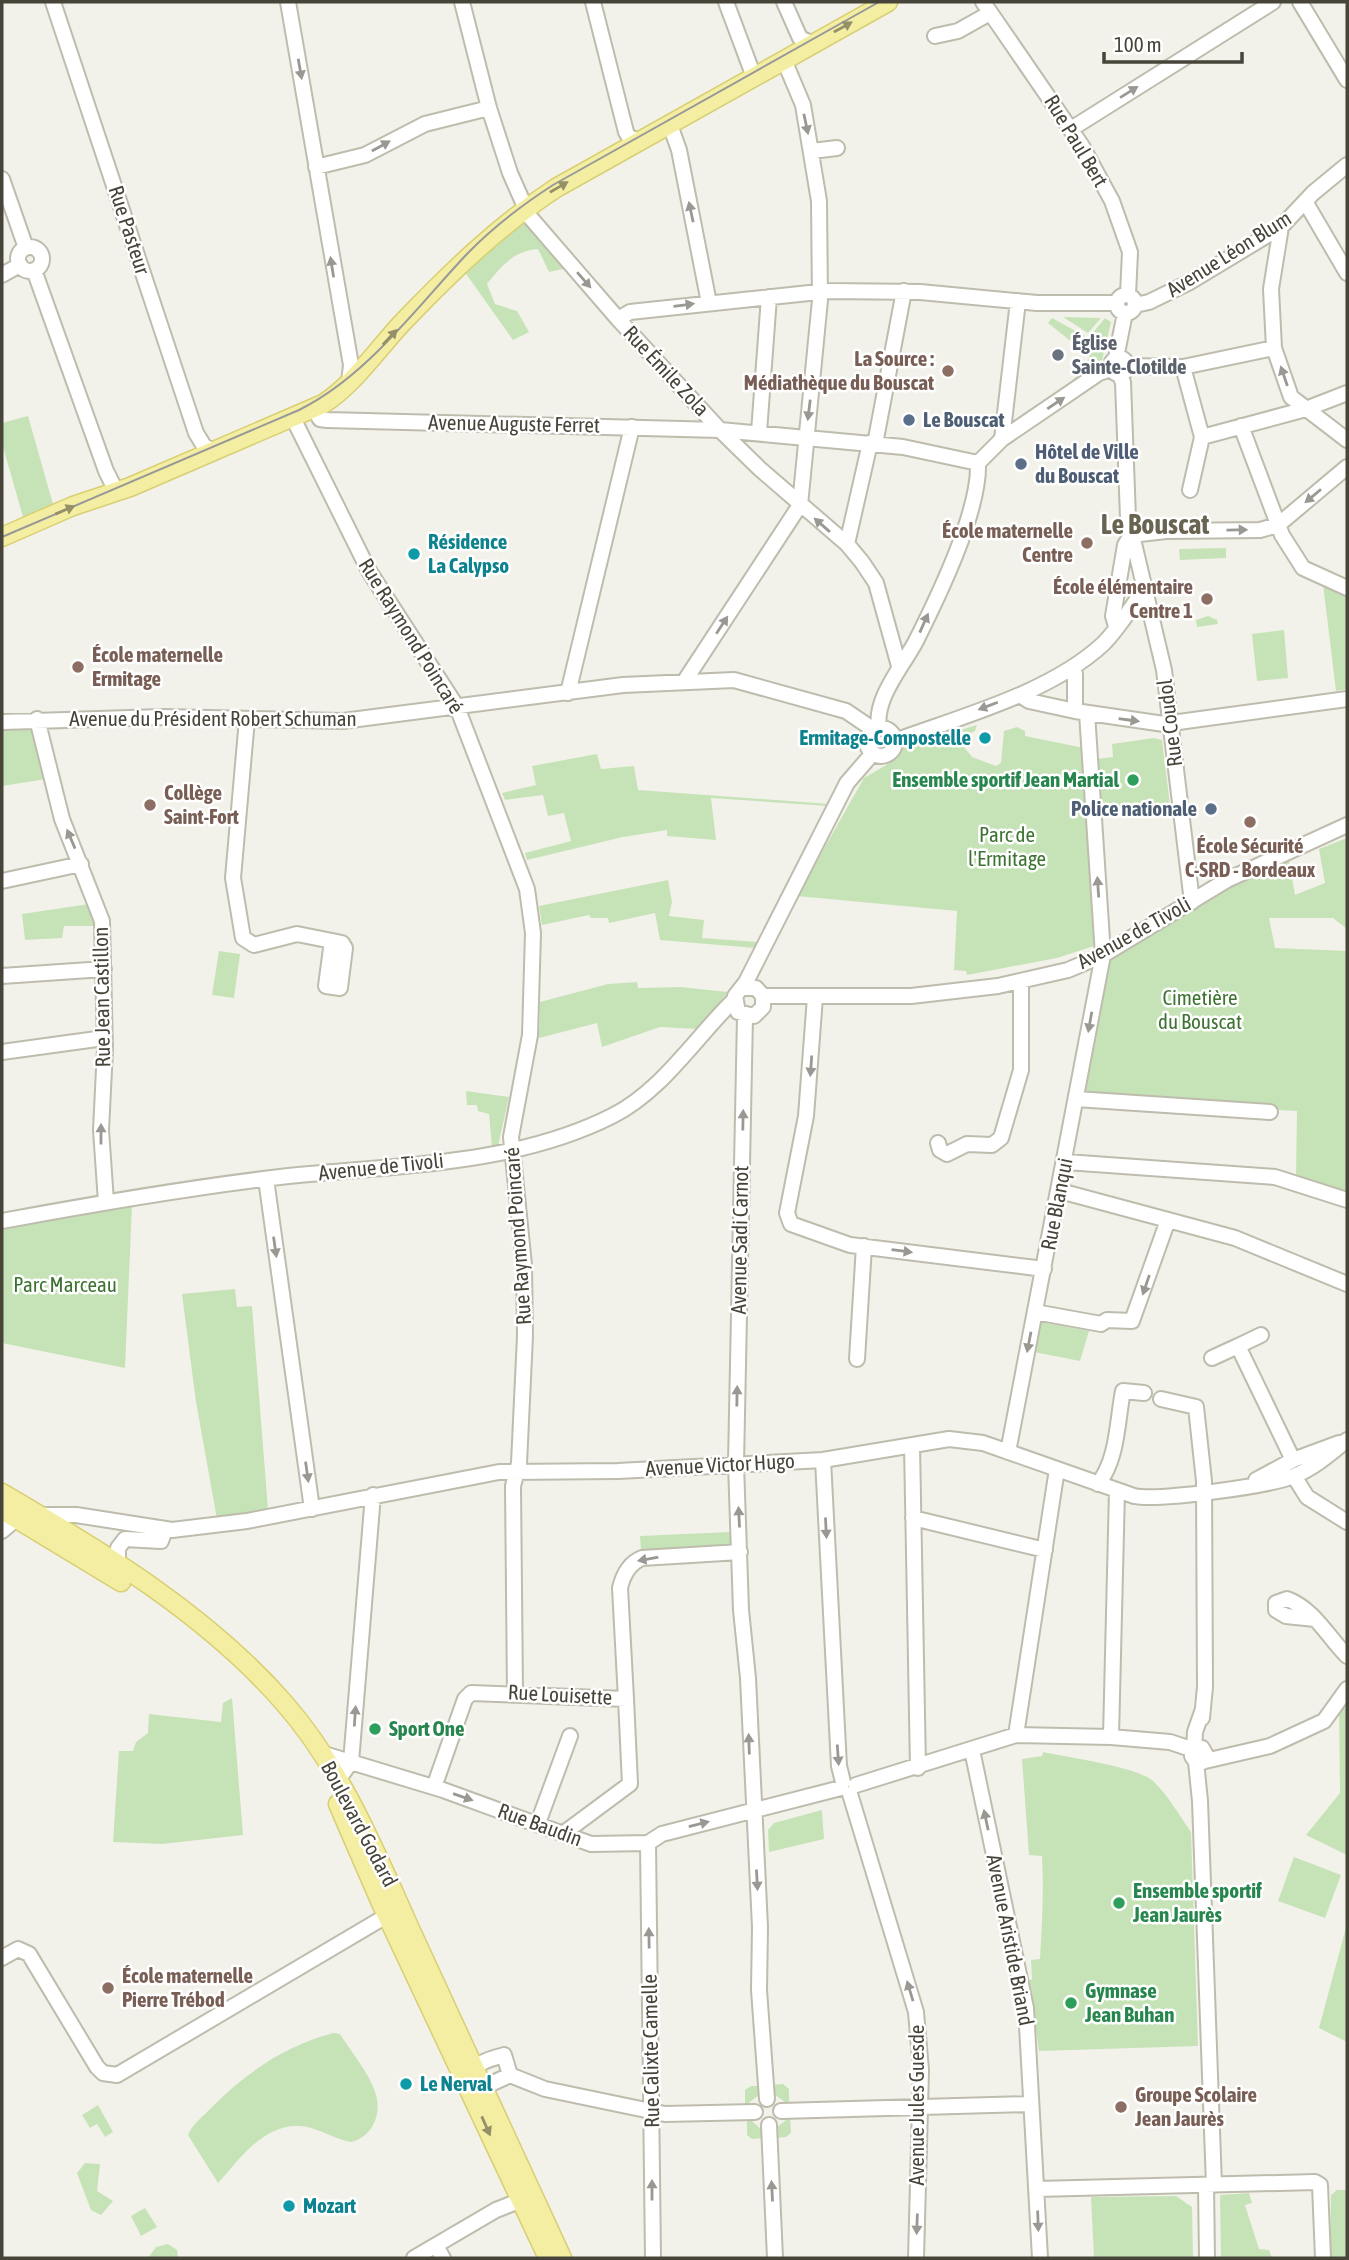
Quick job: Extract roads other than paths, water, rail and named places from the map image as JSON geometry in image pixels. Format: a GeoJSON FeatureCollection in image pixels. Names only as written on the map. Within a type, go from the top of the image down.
{"type":"FeatureCollection","features":[{"type":"Feature","properties":{"kind":"main road"},"geometry":{"type":"LineString","coordinates":[[2,537],[314,409],[349,382],[452,271],[525,209],[639,141],[888,2]]}},
{"type":"Feature","properties":{"kind":"main road","name":"Boulevard Godard"},"geometry":{"type":"LineString","coordinates":[[7,1509],[39,1515],[192,1616],[230,1647],[286,1705],[321,1753],[338,1780],[398,1899],[463,2042],[519,2201],[548,2258]]}},
{"type":"Feature","properties":{"kind":"main road","name":"Boulevard Godard"},"geometry":{"type":"LineString","coordinates":[[7,1509],[186,1625],[260,1690],[292,1729],[329,1785],[416,1976],[476,2081],[562,2258]]}},
{"type":"Feature","properties":{"kind":"street","name":"Rue Pasteur"},"geometry":{"type":"LineString","coordinates":[[53,2],[198,437],[204,446],[215,451]]}},
{"type":"Feature","properties":{"kind":"street"},"geometry":{"type":"LineString","coordinates":[[288,2],[351,365],[349,382]]}},
{"type":"Feature","properties":{"kind":"street"},"geometry":{"type":"LineString","coordinates":[[462,2],[489,108],[525,209]]}},
{"type":"Feature","properties":{"kind":"street"},"geometry":{"type":"LineString","coordinates":[[593,2],[620,114],[627,135],[639,141]]}},
{"type":"Feature","properties":{"kind":"street"},"geometry":{"type":"LineString","coordinates":[[726,2],[754,77]]}},
{"type":"Feature","properties":{"kind":"street"},"geometry":{"type":"LineString","coordinates":[[784,2],[800,38],[813,44]]}},
{"type":"Feature","properties":{"kind":"street"},"geometry":{"type":"LineString","coordinates":[[1071,129],[1273,2]]}},
{"type":"Feature","properties":{"kind":"street"},"geometry":{"type":"LineString","coordinates":[[1300,2],[1347,80]]}},
{"type":"Feature","properties":{"kind":"street"},"geometry":{"type":"LineString","coordinates":[[935,36],[958,31],[986,7]]}},
{"type":"Feature","properties":{"kind":"street","name":"Rue Paul Bert"},"geometry":{"type":"LineString","coordinates":[[986,7],[1071,129],[1099,177],[1123,227],[1130,252],[1118,367]]}},
{"type":"Feature","properties":{"kind":"street"},"geometry":{"type":"LineString","coordinates":[[684,682],[800,505],[820,293],[819,201],[812,151],[798,89],[784,60]]}},
{"type":"Feature","properties":{"kind":"street"},"geometry":{"type":"LineString","coordinates":[[316,167],[365,155],[425,124],[489,108]]}},
{"type":"Feature","properties":{"kind":"street"},"geometry":{"type":"LineString","coordinates":[[670,125],[678,150],[709,303]]}},
{"type":"Feature","properties":{"kind":"street"},"geometry":{"type":"LineString","coordinates":[[812,151],[837,148]]}},
{"type":"Feature","properties":{"kind":"street","name":"Avenue Léon Blum"},"geometry":{"type":"LineString","coordinates":[[1126,304],[1149,302],[1188,283],[1281,227],[1313,193],[1347,165]]}},
{"type":"Feature","properties":{"kind":"street"},"geometry":{"type":"LineString","coordinates":[[2,179],[26,248]]}},
{"type":"Feature","properties":{"kind":"street"},"geometry":{"type":"LineString","coordinates":[[1306,203],[1347,273]]}},
{"type":"Feature","properties":{"kind":"street","name":"Rue Émile Zola"},"geometry":{"type":"LineString","coordinates":[[525,209],[618,319],[720,430],[873,443],[978,463]]}},
{"type":"Feature","properties":{"kind":"street"},"geometry":{"type":"LineString","coordinates":[[1281,227],[1271,289],[1274,348],[1291,397],[1347,440]]}},
{"type":"Feature","properties":{"kind":"street"},"geometry":{"type":"LineString","coordinates":[[26,248],[34,248],[42,257],[40,265],[34,270],[24,270],[20,265],[19,257],[26,248]]}},
{"type":"Feature","properties":{"kind":"street"},"geometry":{"type":"LineString","coordinates":[[2,275],[20,265]]}},
{"type":"Feature","properties":{"kind":"street"},"geometry":{"type":"LineString","coordinates":[[34,270],[100,455],[111,482],[121,490]]}},
{"type":"Feature","properties":{"kind":"street"},"geometry":{"type":"LineString","coordinates":[[618,319],[630,312],[820,293],[904,291],[1018,301],[1126,304]]}},
{"type":"Feature","properties":{"kind":"street"},"geometry":{"type":"LineString","coordinates":[[847,544],[873,443],[904,291]]}},
{"type":"Feature","properties":{"kind":"street"},"geometry":{"type":"LineString","coordinates":[[759,432],[769,298]]}},
{"type":"Feature","properties":{"kind":"street"},"geometry":{"type":"LineString","coordinates":[[1002,439],[1018,301]]}},
{"type":"Feature","properties":{"kind":"street"},"geometry":{"type":"LineString","coordinates":[[873,752],[868,741],[876,729],[877,718],[899,666],[916,642],[956,551],[978,480],[978,463],[1002,439],[1100,373],[1118,367],[1183,367],[1274,348]]}},
{"type":"Feature","properties":{"kind":"street"},"geometry":{"type":"LineString","coordinates":[[1116,627],[1113,616],[1125,545],[1131,535],[1127,512],[1124,382],[1118,367]]}},
{"type":"Feature","properties":{"kind":"street"},"geometry":{"type":"LineString","coordinates":[[1183,367],[1202,438],[1190,490]]}},
{"type":"Feature","properties":{"kind":"street"},"geometry":{"type":"LineString","coordinates":[[1202,438],[1306,409],[1347,393]]}},
{"type":"Feature","properties":{"kind":"street","name":"Avenue Auguste Ferret"},"geometry":{"type":"LineString","coordinates":[[314,409],[323,420],[720,430]]}},
{"type":"Feature","properties":{"kind":"street","name":"Rue Raymond Poincaré"},"geometry":{"type":"LineString","coordinates":[[293,418],[369,571],[457,706],[527,890],[533,933],[530,1035],[511,1137],[524,1255],[525,1310],[517,1472],[513,1486],[516,1693]]}},
{"type":"Feature","properties":{"kind":"street"},"geometry":{"type":"LineString","coordinates":[[1241,426],[1278,525],[1303,568],[1347,589]]}},
{"type":"Feature","properties":{"kind":"street"},"geometry":{"type":"LineString","coordinates":[[568,693],[632,427]]}},
{"type":"Feature","properties":{"kind":"street"},"geometry":{"type":"LineString","coordinates":[[720,430],[800,505],[847,544],[876,583],[899,666]]}},
{"type":"Feature","properties":{"kind":"street"},"geometry":{"type":"LineString","coordinates":[[1131,535],[1166,531],[1260,530],[1278,525],[1347,467]]}},
{"type":"Feature","properties":{"kind":"street","name":"Rue Coudol"},"geometry":{"type":"LineString","coordinates":[[1131,535],[1164,670],[1192,902]]}},
{"type":"Feature","properties":{"kind":"street"},"geometry":{"type":"LineString","coordinates":[[873,752],[888,754],[895,741],[1020,695],[1072,668],[1104,643],[1145,589]]}},
{"type":"Feature","properties":{"kind":"street","name":"Rue Blanqui"},"geometry":{"type":"LineString","coordinates":[[1008,1452],[1066,1162],[1103,955],[1081,712],[1072,668]]}},
{"type":"Feature","properties":{"kind":"street","name":"Avenue du Président Robert Schuman"},"geometry":{"type":"LineString","coordinates":[[2,722],[37,719],[343,721],[568,693],[684,682],[752,682],[846,711],[876,729]]}},
{"type":"Feature","properties":{"kind":"street"},"geometry":{"type":"LineString","coordinates":[[1020,695],[1029,701],[1081,712],[1127,720],[1170,722],[1347,699]]}},
{"type":"Feature","properties":{"kind":"street","name":"Rue Jean Castillon"},"geometry":{"type":"LineString","coordinates":[[37,719],[62,820],[102,920],[104,1038],[101,1130],[106,1202]]}},
{"type":"Feature","properties":{"kind":"street"},"geometry":{"type":"LineString","coordinates":[[247,719],[233,878],[243,939],[254,944],[298,934],[332,941]]}},
{"type":"Feature","properties":{"kind":"street"},"geometry":{"type":"LineString","coordinates":[[876,729],[888,730],[895,741]]}},
{"type":"Feature","properties":{"kind":"street"},"geometry":{"type":"LineString","coordinates":[[749,1000],[757,960],[847,783],[873,752]]}},
{"type":"Feature","properties":{"kind":"street","name":"Avenue de Tivoli"},"geometry":{"type":"LineString","coordinates":[[2,1221],[106,1202],[266,1179],[512,1152],[592,1125],[627,1107],[657,1084],[717,1016],[749,1000],[781,997],[907,996],[1021,981],[1068,970],[1103,955],[1263,862],[1347,825]]}},
{"type":"Feature","properties":{"kind":"street"},"geometry":{"type":"LineString","coordinates":[[2,881],[81,864]]}},
{"type":"Feature","properties":{"kind":"street"},"geometry":{"type":"LineString","coordinates":[[2,976],[104,969]]}},
{"type":"Feature","properties":{"kind":"street"},"geometry":{"type":"LineString","coordinates":[[938,1143],[940,1150],[947,1154],[967,1144],[992,1145],[1001,1138],[1021,1070],[1021,981]]}},
{"type":"Feature","properties":{"kind":"street"},"geometry":{"type":"LineString","coordinates":[[815,998],[806,1116],[788,1219],[796,1227],[864,1247],[1044,1269]]}},
{"type":"Feature","properties":{"kind":"street","name":"Avenue Sadi Carnot"},"geometry":{"type":"LineString","coordinates":[[749,1000],[736,1464],[760,1927],[760,2001],[767,2099]]}},
{"type":"Feature","properties":{"kind":"street"},"geometry":{"type":"LineString","coordinates":[[2,1052],[104,1038]]}},
{"type":"Feature","properties":{"kind":"street"},"geometry":{"type":"LineString","coordinates":[[1076,1099],[1270,1112]]}},
{"type":"Feature","properties":{"kind":"street"},"geometry":{"type":"LineString","coordinates":[[1066,1162],[1275,1177],[1347,1200]]}},
{"type":"Feature","properties":{"kind":"street"},"geometry":{"type":"LineString","coordinates":[[266,1179],[312,1509]]}},
{"type":"Feature","properties":{"kind":"street"},"geometry":{"type":"LineString","coordinates":[[1060,1191],[1235,1238],[1347,1284]]}},
{"type":"Feature","properties":{"kind":"street"},"geometry":{"type":"LineString","coordinates":[[2,1213],[2,1221]]}},
{"type":"Feature","properties":{"kind":"street"},"geometry":{"type":"LineString","coordinates":[[1035,1311],[1101,1324],[1113,1320],[1132,1321],[1168,1220]]}},
{"type":"Feature","properties":{"kind":"street"},"geometry":{"type":"LineString","coordinates":[[857,1359],[864,1247]]}},
{"type":"Feature","properties":{"kind":"street"},"geometry":{"type":"LineString","coordinates":[[1212,1358],[1261,1335]]}},
{"type":"Feature","properties":{"kind":"street"},"geometry":{"type":"LineString","coordinates":[[1238,1346],[1293,1461]]}},
{"type":"Feature","properties":{"kind":"street"},"geometry":{"type":"LineString","coordinates":[[1098,1484],[1105,1476],[1118,1431],[1124,1391],[1144,1393]]}},
{"type":"Feature","properties":{"kind":"street"},"geometry":{"type":"LineString","coordinates":[[1161,1399],[1196,1407],[1203,1491],[1203,1709],[1200,1801],[1210,2185],[1207,2258]]}},
{"type":"Feature","properties":{"kind":"street","name":"Avenue Victor Hugo"},"geometry":{"type":"LineString","coordinates":[[7,1509],[76,1515],[165,1530],[247,1521],[373,1495],[517,1472],[618,1471],[823,1460],[949,1439],[970,1440],[1098,1484],[1152,1498],[1255,1485],[1294,1476],[1322,1461],[1347,1441]]}},
{"type":"Feature","properties":{"kind":"street"},"geometry":{"type":"LineString","coordinates":[[1255,1485],[1256,1479],[1293,1461],[1347,1441]]}},
{"type":"Feature","properties":{"kind":"street"},"geometry":{"type":"LineString","coordinates":[[912,1445],[918,1768]]}},
{"type":"Feature","properties":{"kind":"street","name":"Avenue Jules Guesde"},"geometry":{"type":"LineString","coordinates":[[823,1460],[839,1766],[848,1787],[916,2012],[921,2070],[916,2258]]}},
{"type":"Feature","properties":{"kind":"street"},"geometry":{"type":"LineString","coordinates":[[1016,1735],[1057,1469]]}},
{"type":"Feature","properties":{"kind":"street"},"geometry":{"type":"LineString","coordinates":[[1294,1476],[1307,1497],[1347,1522]]}},
{"type":"Feature","properties":{"kind":"street"},"geometry":{"type":"LineString","coordinates":[[1111,1737],[1117,1490]]}},
{"type":"Feature","properties":{"kind":"street"},"geometry":{"type":"LineString","coordinates":[[338,1780],[351,1762],[373,1495]]}},
{"type":"Feature","properties":{"kind":"street","name":"Avenue Victor Hugo"},"geometry":{"type":"LineString","coordinates":[[39,1515],[76,1515]]}},
{"type":"Feature","properties":{"kind":"street"},"geometry":{"type":"LineString","coordinates":[[913,1518],[1045,1550]]}},
{"type":"Feature","properties":{"kind":"street"},"geometry":{"type":"LineString","coordinates":[[118,1567],[121,1543],[132,1538],[161,1541],[165,1530]]}},
{"type":"Feature","properties":{"kind":"street"},"geometry":{"type":"LineString","coordinates":[[625,1699],[620,1588],[624,1576],[636,1561],[642,1558],[740,1552]]}},
{"type":"Feature","properties":{"kind":"street"},"geometry":{"type":"LineString","coordinates":[[1315,1619],[1347,1656]]}},
{"type":"Feature","properties":{"kind":"street"},"geometry":{"type":"LineString","coordinates":[[1200,1756],[1228,1756],[1270,1746],[1324,1721],[1347,1689]]}},
{"type":"Feature","properties":{"kind":"street","name":"Rue Louisette"},"geometry":{"type":"LineString","coordinates":[[434,1787],[465,1699],[477,1691],[625,1699],[630,1784],[564,1833]]}},
{"type":"Feature","properties":{"kind":"street"},"geometry":{"type":"LineString","coordinates":[[1200,1756],[1195,1732],[1203,1709]]}},
{"type":"Feature","properties":{"kind":"street"},"geometry":{"type":"LineString","coordinates":[[1171,1742],[1195,1732]]}},
{"type":"Feature","properties":{"kind":"street","name":"Rue Baudin"},"geometry":{"type":"LineString","coordinates":[[321,1753],[434,1787],[591,1844],[648,1843],[662,1834],[918,1768],[1016,1735],[1111,1737],[1171,1742],[1200,1756]]}},
{"type":"Feature","properties":{"kind":"street"},"geometry":{"type":"LineString","coordinates":[[538,1823],[570,1736]]}},
{"type":"Feature","properties":{"kind":"street","name":"Rue Baudin"},"geometry":{"type":"LineString","coordinates":[[1153,1740],[1200,1756]]}},
{"type":"Feature","properties":{"kind":"street","name":"Avenue Aristide Briand"},"geometry":{"type":"LineString","coordinates":[[972,1750],[1026,2008],[1040,2258]]}},
{"type":"Feature","properties":{"kind":"street","name":"Rue Calixte Camelle"},"geometry":{"type":"LineString","coordinates":[[648,1843],[653,2258]]}},
{"type":"Feature","properties":{"kind":"street"},"geometry":{"type":"LineString","coordinates":[[2,1958],[18,1949],[29,1954],[97,2067],[103,2073],[117,2075],[388,1917],[398,1899]]}},
{"type":"Feature","properties":{"kind":"street"},"geometry":{"type":"LineString","coordinates":[[388,1917],[398,1924],[463,2042]]}},
{"type":"Feature","properties":{"kind":"street"},"geometry":{"type":"LineString","coordinates":[[476,2081],[504,2055],[510,2075]]}},
{"type":"Feature","properties":{"kind":"street"},"geometry":{"type":"LineString","coordinates":[[476,2081],[510,2075],[545,2089],[652,2112],[755,2112]]}},
{"type":"Feature","properties":{"kind":"street"},"geometry":{"type":"LineString","coordinates":[[767,2099],[775,2101],[781,2111],[779,2119],[769,2125],[758,2120],[755,2112],[757,2105],[767,2099]]}},
{"type":"Feature","properties":{"kind":"street"},"geometry":{"type":"LineString","coordinates":[[781,2111],[1031,2104]]}},
{"type":"Feature","properties":{"kind":"street"},"geometry":{"type":"LineString","coordinates":[[769,2125],[775,2258]]}},
{"type":"Feature","properties":{"kind":"street"},"geometry":{"type":"LineString","coordinates":[[414,2258],[439,2252],[519,2201],[526,2191],[527,2182]]}},
{"type":"Feature","properties":{"kind":"street"},"geometry":{"type":"LineString","coordinates":[[1037,2189],[1315,2182],[1320,2185],[1324,2258]]}},
{"type":"Feature","properties":{"kind":"street"},"geometry":{"type":"LineString","coordinates":[[519,2201],[529,2205],[556,2258]]}},
{"type":"Feature","properties":{"kind":"tram line"},"geometry":{"type":"LineString","coordinates":[[2,537],[299,410],[324,396],[347,379],[389,340],[476,245],[530,201],[553,185],[879,2]]}},
{"type":"Feature","properties":{"kind":"place","name":"Église Sainte-Clotilde"},"geometry":{"type":"Point","coordinates":[1058,355]}},
{"type":"Feature","properties":{"kind":"place","name":"La Source : Médiathèque du Bouscat"},"geometry":{"type":"Point","coordinates":[948,371]}},
{"type":"Feature","properties":{"kind":"place","name":"Le Bouscat"},"geometry":{"type":"Point","coordinates":[909,420]}},
{"type":"Feature","properties":{"kind":"place","name":"Hôtel de Ville du Bouscat"},"geometry":{"type":"Point","coordinates":[1021,464]}},
{"type":"Feature","properties":{"kind":"place","name":"École maternelle Centre"},"geometry":{"type":"Point","coordinates":[1087,543]}},
{"type":"Feature","properties":{"kind":"place","name":"Résidence La Calypso"},"geometry":{"type":"Point","coordinates":[414,554]}},
{"type":"Feature","properties":{"kind":"place","name":"École élémentaire Centre 1"},"geometry":{"type":"Point","coordinates":[1207,599]}},
{"type":"Feature","properties":{"kind":"place","name":"École maternelle Ermitage"},"geometry":{"type":"Point","coordinates":[78,667]}},
{"type":"Feature","properties":{"kind":"place","name":"Ermitage-Compostelle"},"geometry":{"type":"Point","coordinates":[985,738]}},
{"type":"Feature","properties":{"kind":"place","name":"Ensemble sportif Jean Martial"},"geometry":{"type":"Point","coordinates":[1133,780]}},
{"type":"Feature","properties":{"kind":"place","name":"Collège Saint-Fort"},"geometry":{"type":"Point","coordinates":[150,805]}},
{"type":"Feature","properties":{"kind":"place","name":"Police nationale"},"geometry":{"type":"Point","coordinates":[1211,809]}},
{"type":"Feature","properties":{"kind":"place","name":"École Sécurité C-SRD - Bordeaux"},"geometry":{"type":"Point","coordinates":[1250,822]}},
{"type":"Feature","properties":{"kind":"place","name":"Sport One"},"geometry":{"type":"Point","coordinates":[375,1729]}},
{"type":"Feature","properties":{"kind":"place","name":"Ensemble sportif Jean Jaurès"},"geometry":{"type":"Point","coordinates":[1119,1903]}},
{"type":"Feature","properties":{"kind":"place","name":"École maternelle Pierre Trébod"},"geometry":{"type":"Point","coordinates":[108,1988]}},
{"type":"Feature","properties":{"kind":"place","name":"Gymnase Jean Buhan"},"geometry":{"type":"Point","coordinates":[1071,2003]}},
{"type":"Feature","properties":{"kind":"place","name":"Le Nerval"},"geometry":{"type":"Point","coordinates":[406,2084]}},
{"type":"Feature","properties":{"kind":"place","name":"Groupe Scolaire Jean Jaurès"},"geometry":{"type":"Point","coordinates":[1121,2107]}},
{"type":"Feature","properties":{"kind":"place","name":"Mozart"},"geometry":{"type":"Point","coordinates":[289,2206]}},
{"type":"Feature","properties":{"kind":"district","name":"Le Bouscat"},"geometry":{"type":"Point","coordinates":[1155,524]}},
{"type":"Feature","properties":{"kind":"park label","name":"Parc de l'Ermitage"},"geometry":{"type":"Point","coordinates":[1007,847]}},
{"type":"Feature","properties":{"kind":"park label","name":"Cimetière du Bouscat"},"geometry":{"type":"Point","coordinates":[1200,1010]}},
{"type":"Feature","properties":{"kind":"park label","name":"Parc Marceau"},"geometry":{"type":"Point","coordinates":[65,1285]}}]}
